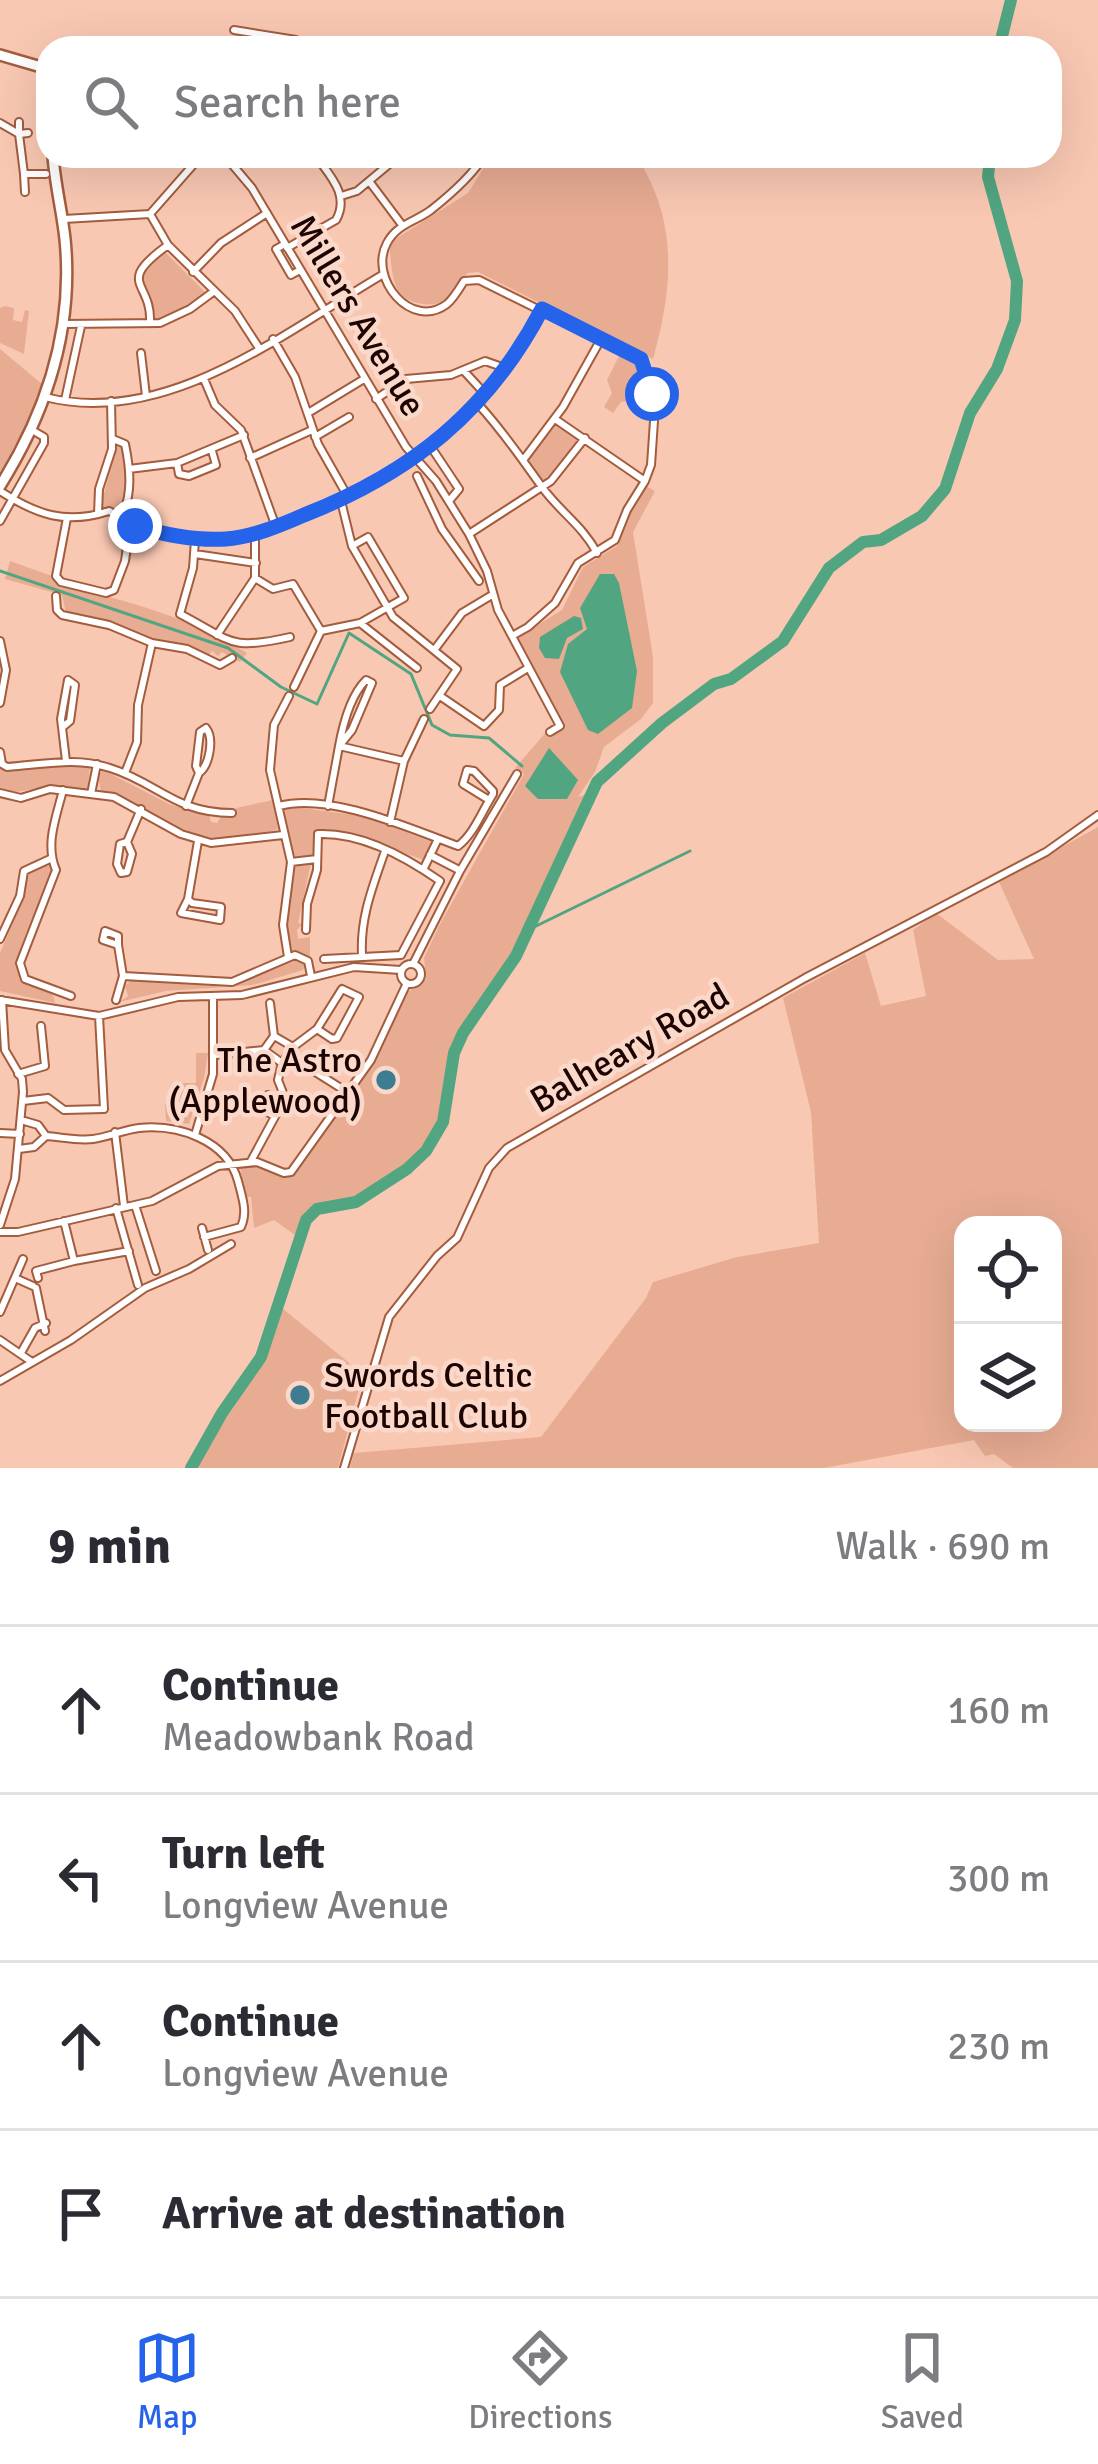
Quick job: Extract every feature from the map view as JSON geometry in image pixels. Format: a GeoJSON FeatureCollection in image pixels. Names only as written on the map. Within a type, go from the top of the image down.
{"type":"FeatureCollection","features":[{"type":"Feature","properties":{"kind":"street"},"geometry":{"type":"LineString","coordinates":[[234,30],[285,36]]}},
{"type":"Feature","properties":{"kind":"street"},"geometry":{"type":"LineString","coordinates":[[0,55],[36,66]]}},
{"type":"Feature","properties":{"kind":"street"},"geometry":{"type":"LineString","coordinates":[[19,122],[24,134],[25,192]]}},
{"type":"Feature","properties":{"kind":"street"},"geometry":{"type":"LineString","coordinates":[[0,123],[24,134]]}},
{"type":"Feature","properties":{"kind":"street"},"geometry":{"type":"LineString","coordinates":[[55,168],[67,265],[64,324],[45,397],[0,489],[32,511],[88,519],[109,511],[130,525],[195,539],[228,540],[276,526],[344,499],[430,447],[486,395],[542,309]]}},
{"type":"Feature","properties":{"kind":"street"},"geometry":{"type":"LineString","coordinates":[[62,220],[150,214],[190,168]]}},
{"type":"Feature","properties":{"kind":"street","name":"Millers Avenue"},"geometry":{"type":"LineString","coordinates":[[234,168],[286,246],[276,249],[291,275],[300,270],[413,458],[436,482],[469,534],[484,563],[492,595],[560,726],[550,732]]}},
{"type":"Feature","properties":{"kind":"street"},"geometry":{"type":"LineString","coordinates":[[286,246],[341,213],[341,196],[324,168]]}},
{"type":"Feature","properties":{"kind":"street"},"geometry":{"type":"LineString","coordinates":[[341,196],[357,191],[385,168]]}},
{"type":"Feature","properties":{"kind":"street"},"geometry":{"type":"LineString","coordinates":[[472,168],[429,212],[403,225],[382,255],[390,292],[415,308],[441,308],[464,281],[474,278],[542,309],[643,363],[654,421],[651,465],[615,540],[578,563],[555,603],[512,636]]}},
{"type":"Feature","properties":{"kind":"street"},"geometry":{"type":"LineString","coordinates":[[24,175],[46,174]]}},
{"type":"Feature","properties":{"kind":"street"},"geometry":{"type":"LineString","coordinates":[[369,181],[403,225]]}},
{"type":"Feature","properties":{"kind":"street"},"geometry":{"type":"LineString","coordinates":[[193,272],[221,243],[267,213]]}},
{"type":"Feature","properties":{"kind":"street"},"geometry":{"type":"LineString","coordinates":[[150,214],[168,245],[236,311],[259,348]]}},
{"type":"Feature","properties":{"kind":"street"},"geometry":{"type":"LineString","coordinates":[[150,322],[140,273],[168,245]]}},
{"type":"Feature","properties":{"kind":"street"},"geometry":{"type":"LineString","coordinates":[[45,397],[111,401],[146,397],[204,379],[383,275]]}},
{"type":"Feature","properties":{"kind":"street"},"geometry":{"type":"LineString","coordinates":[[64,324],[160,322],[213,292]]}},
{"type":"Feature","properties":{"kind":"street"},"geometry":{"type":"LineString","coordinates":[[64,400],[81,326]]}},
{"type":"Feature","properties":{"kind":"street"},"geometry":{"type":"LineString","coordinates":[[273,339],[295,377],[344,499],[352,546],[395,619],[457,669],[430,709]]}},
{"type":"Feature","properties":{"kind":"street"},"geometry":{"type":"LineString","coordinates":[[524,460],[555,418],[601,339]]}},
{"type":"Feature","properties":{"kind":"street"},"geometry":{"type":"LineString","coordinates":[[384,349],[378,352],[397,385]]}},
{"type":"Feature","properties":{"kind":"street"},"geometry":{"type":"LineString","coordinates":[[141,353],[146,397]]}},
{"type":"Feature","properties":{"kind":"street"},"geometry":{"type":"LineString","coordinates":[[376,399],[412,378],[464,371],[491,361],[506,369]]}},
{"type":"Feature","properties":{"kind":"street"},"geometry":{"type":"LineString","coordinates":[[464,371],[486,395]]}},
{"type":"Feature","properties":{"kind":"street"},"geometry":{"type":"LineString","coordinates":[[204,379],[215,405],[235,420],[244,436],[276,526]]}},
{"type":"Feature","properties":{"kind":"street"},"geometry":{"type":"LineString","coordinates":[[308,413],[364,379]]}},
{"type":"Feature","properties":{"kind":"street"},"geometry":{"type":"LineString","coordinates":[[98,514],[113,439],[111,401]]}},
{"type":"Feature","properties":{"kind":"street"},"geometry":{"type":"LineString","coordinates":[[478,404],[597,553]]}},
{"type":"Feature","properties":{"kind":"street"},"geometry":{"type":"LineString","coordinates":[[250,458],[349,417]]}},
{"type":"Feature","properties":{"kind":"street"},"geometry":{"type":"LineString","coordinates":[[555,418],[645,482]]}},
{"type":"Feature","properties":{"kind":"street"},"geometry":{"type":"LineString","coordinates":[[0,521],[44,443],[44,436],[32,430]]}},
{"type":"Feature","properties":{"kind":"street"},"geometry":{"type":"LineString","coordinates":[[129,469],[177,463],[244,436]]}},
{"type":"Feature","properties":{"kind":"street"},"geometry":{"type":"LineString","coordinates":[[469,534],[556,477],[585,438]]}},
{"type":"Feature","properties":{"kind":"street"},"geometry":{"type":"LineString","coordinates":[[113,439],[125,444],[129,469],[128,501],[122,517]]}},
{"type":"Feature","properties":{"kind":"street","name":"Millers Avenue"},"geometry":{"type":"LineString","coordinates":[[430,447],[459,489],[449,501]]}},
{"type":"Feature","properties":{"kind":"street"},"geometry":{"type":"LineString","coordinates":[[177,463],[179,474],[189,476],[216,465],[212,451]]}},
{"type":"Feature","properties":{"kind":"street"},"geometry":{"type":"LineString","coordinates":[[417,476],[442,529],[479,581]]}},
{"type":"Feature","properties":{"kind":"street"},"geometry":{"type":"LineString","coordinates":[[424,489],[436,482]]}},
{"type":"Feature","properties":{"kind":"street"},"geometry":{"type":"LineString","coordinates":[[67,518],[58,579],[106,593],[114,590],[120,575],[130,525]]}},
{"type":"Feature","properties":{"kind":"street"},"geometry":{"type":"LineString","coordinates":[[217,634],[255,578],[255,534]]}},
{"type":"Feature","properties":{"kind":"street"},"geometry":{"type":"LineString","coordinates":[[352,546],[368,537],[404,598]]}},
{"type":"Feature","properties":{"kind":"street"},"geometry":{"type":"LineString","coordinates":[[195,539],[179,614],[250,650],[290,637]]}},
{"type":"Feature","properties":{"kind":"street"},"geometry":{"type":"LineString","coordinates":[[195,554],[256,563]]}},
{"type":"Feature","properties":{"kind":"street"},"geometry":{"type":"LineString","coordinates":[[472,569],[484,563]]}},
{"type":"Feature","properties":{"kind":"street"},"geometry":{"type":"LineString","coordinates":[[255,578],[273,589],[293,584],[321,631]]}},
{"type":"Feature","properties":{"kind":"street"},"geometry":{"type":"LineString","coordinates":[[321,631],[360,623],[415,591]]}},
{"type":"Feature","properties":{"kind":"street"},"geometry":{"type":"LineString","coordinates":[[435,650],[463,613],[492,595]]}},
{"type":"Feature","properties":{"kind":"street"},"geometry":{"type":"LineString","coordinates":[[56,596],[62,615],[109,625],[152,644],[187,649],[220,665],[232,658]]}},
{"type":"Feature","properties":{"kind":"street"},"geometry":{"type":"LineString","coordinates":[[360,623],[417,668]]}},
{"type":"Feature","properties":{"kind":"street"},"geometry":{"type":"LineString","coordinates":[[294,686],[321,631]]}},
{"type":"Feature","properties":{"kind":"street"},"geometry":{"type":"LineString","coordinates":[[0,641],[6,670],[0,703]]}},
{"type":"Feature","properties":{"kind":"street"},"geometry":{"type":"LineString","coordinates":[[124,773],[137,742],[138,705],[152,644]]}},
{"type":"Feature","properties":{"kind":"street"},"geometry":{"type":"LineString","coordinates":[[430,682],[484,726],[499,710],[500,686],[528,668]]}},
{"type":"Feature","properties":{"kind":"street"},"geometry":{"type":"LineString","coordinates":[[64,726],[70,721],[75,685],[68,680],[61,719],[66,761]]}},
{"type":"Feature","properties":{"kind":"street"},"geometry":{"type":"LineString","coordinates":[[328,806],[342,726],[366,680],[372,683],[369,692],[339,746]]}},
{"type":"Feature","properties":{"kind":"street"},"geometry":{"type":"LineString","coordinates":[[288,957],[283,925],[291,862],[270,770],[276,718],[290,696]]}},
{"type":"Feature","properties":{"kind":"street"},"geometry":{"type":"LineString","coordinates":[[390,821],[404,761],[424,719]]}},
{"type":"Feature","properties":{"kind":"street"},"geometry":{"type":"LineString","coordinates":[[186,806],[207,764],[210,735],[206,728],[199,739],[199,773]]}},
{"type":"Feature","properties":{"kind":"street"},"geometry":{"type":"LineString","coordinates":[[339,746],[404,761]]}},
{"type":"Feature","properties":{"kind":"street"},"geometry":{"type":"LineString","coordinates":[[0,752],[2,764],[13,767],[66,761],[97,764],[214,817],[232,813]]}},
{"type":"Feature","properties":{"kind":"street"},"geometry":{"type":"LineString","coordinates":[[91,794],[97,764]]}},
{"type":"Feature","properties":{"kind":"street"},"geometry":{"type":"LineString","coordinates":[[279,806],[328,806],[461,845],[489,800],[492,787],[466,770],[463,784],[489,800]]}},
{"type":"Feature","properties":{"kind":"street"},"geometry":{"type":"LineString","coordinates":[[401,970],[407,983],[371,1060],[291,1172],[251,1161],[231,1163],[204,1170],[161,1196],[135,1205],[18,1232],[0,1228],[19,1149],[23,1083],[5,1051],[1,1000],[99,1016],[178,997],[213,998],[266,990],[354,967],[401,970],[413,964],[517,774]]}},
{"type":"Feature","properties":{"kind":"street"},"geometry":{"type":"LineString","coordinates":[[0,793],[21,798],[50,789],[114,796],[198,841],[223,843],[283,835]]}},
{"type":"Feature","properties":{"kind":"street"},"geometry":{"type":"LineString","coordinates":[[63,790],[50,859],[56,870],[23,951],[20,972],[25,980],[59,998],[71,996]]}},
{"type":"Feature","properties":{"kind":"street"},"geometry":{"type":"LineString","coordinates":[[127,842],[120,844],[117,864],[121,873],[127,872],[132,854],[127,842],[141,809]]}},
{"type":"Feature","properties":{"kind":"street","name":"Balheary Road"},"geometry":{"type":"LineString","coordinates":[[344,1468],[388,1317],[457,1238],[488,1168],[507,1148],[805,978],[1046,852],[1098,815]]}},
{"type":"Feature","properties":{"kind":"street"},"geometry":{"type":"LineString","coordinates":[[306,930],[318,859],[316,838],[321,834],[356,839],[385,851],[424,868],[440,884],[406,950],[394,956],[323,959]]}},
{"type":"Feature","properties":{"kind":"street"},"geometry":{"type":"LineString","coordinates":[[188,899],[221,907],[220,920],[181,913],[198,841]]}},
{"type":"Feature","properties":{"kind":"street"},"geometry":{"type":"LineString","coordinates":[[424,868],[437,841]]}},
{"type":"Feature","properties":{"kind":"street"},"geometry":{"type":"LineString","coordinates":[[362,955],[366,905],[385,851]]}},
{"type":"Feature","properties":{"kind":"street"},"geometry":{"type":"LineString","coordinates":[[430,856],[460,871]]}},
{"type":"Feature","properties":{"kind":"street"},"geometry":{"type":"LineString","coordinates":[[0,939],[16,907],[24,871],[50,859]]}},
{"type":"Feature","properties":{"kind":"street"},"geometry":{"type":"LineString","coordinates":[[291,862],[318,859]]}},
{"type":"Feature","properties":{"kind":"street"},"geometry":{"type":"LineString","coordinates":[[118,945],[121,995]]}},
{"type":"Feature","properties":{"kind":"street"},"geometry":{"type":"LineString","coordinates":[[123,976],[232,982],[288,957],[304,956],[311,976]]}},
{"type":"Feature","properties":{"kind":"street"},"geometry":{"type":"LineString","coordinates":[[407,983],[417,982],[420,976],[413,964]]}},
{"type":"Feature","properties":{"kind":"street"},"geometry":{"type":"LineString","coordinates":[[251,1161],[286,1094],[278,1080],[288,1055],[317,1029],[342,989],[359,997],[337,1038],[317,1029]]}},
{"type":"Feature","properties":{"kind":"street"},"geometry":{"type":"LineString","coordinates":[[195,1135],[215,1054],[213,998]]}},
{"type":"Feature","properties":{"kind":"street"},"geometry":{"type":"LineString","coordinates":[[270,1003],[274,1036],[288,1055],[348,1093]]}},
{"type":"Feature","properties":{"kind":"street"},"geometry":{"type":"LineString","coordinates":[[22,1101],[48,1099],[64,1110],[104,1109],[99,1016]]}},
{"type":"Feature","properties":{"kind":"street"},"geometry":{"type":"LineString","coordinates":[[18,1074],[45,1066],[41,1026]]}},
{"type":"Feature","properties":{"kind":"street"},"geometry":{"type":"LineString","coordinates":[[264,1051],[274,1036]]}},
{"type":"Feature","properties":{"kind":"street"},"geometry":{"type":"LineString","coordinates":[[215,1054],[264,1051],[288,1055]]}},
{"type":"Feature","properties":{"kind":"street"},"geometry":{"type":"LineString","coordinates":[[268,1094],[282,1104]]}},
{"type":"Feature","properties":{"kind":"street"},"geometry":{"type":"LineString","coordinates":[[260,1108],[274,1116]]}},
{"type":"Feature","properties":{"kind":"street"},"geometry":{"type":"LineString","coordinates":[[21,1120],[38,1125],[46,1136]]}},
{"type":"Feature","properties":{"kind":"street"},"geometry":{"type":"LineString","coordinates":[[46,1136],[96,1139],[162,1127],[195,1135],[231,1163],[244,1206],[244,1224],[203,1233],[208,1250]]}},
{"type":"Feature","properties":{"kind":"street"},"geometry":{"type":"LineString","coordinates":[[0,1132],[20,1134]]}},
{"type":"Feature","properties":{"kind":"street"},"geometry":{"type":"LineString","coordinates":[[115,1132],[120,1207],[139,1285]]}},
{"type":"Feature","properties":{"kind":"street"},"geometry":{"type":"LineString","coordinates":[[19,1149],[40,1144],[46,1136]]}},
{"type":"Feature","properties":{"kind":"street"},"geometry":{"type":"LineString","coordinates":[[135,1205],[156,1271]]}},
{"type":"Feature","properties":{"kind":"street"},"geometry":{"type":"LineString","coordinates":[[64,1221],[74,1261]]}},
{"type":"Feature","properties":{"kind":"street"},"geometry":{"type":"LineString","coordinates":[[0,1381],[145,1288],[231,1244]]}},
{"type":"Feature","properties":{"kind":"street"},"geometry":{"type":"LineString","coordinates":[[22,1352],[34,1328],[46,1327],[36,1270],[129,1251]]}},
{"type":"Feature","properties":{"kind":"street"},"geometry":{"type":"LineString","coordinates":[[0,1312],[23,1259]]}},
{"type":"Feature","properties":{"kind":"street"},"geometry":{"type":"LineString","coordinates":[[134,1267],[152,1260]]}},
{"type":"Feature","properties":{"kind":"street"},"geometry":{"type":"LineString","coordinates":[[15,1278],[36,1284]]}},
{"type":"Feature","properties":{"kind":"street"},"geometry":{"type":"LineString","coordinates":[[0,1340],[32,1362]]}},
{"type":"Feature","properties":{"kind":"shaded area"},"geometry":{"type":"Polygon","coordinates":[[[484,168],[643,168],[660,205],[668,255],[665,306],[653,359],[478,272],[468,273],[441,302],[427,305],[403,296],[392,273],[389,243],[468,193],[484,168]]]}},
{"type":"Feature","properties":{"kind":"shaded area"},"geometry":{"type":"Polygon","coordinates":[[[164,251],[207,294],[190,307],[155,320],[142,288],[143,273],[164,251]]]}},
{"type":"Feature","properties":{"kind":"shaded area"},"geometry":{"type":"Polygon","coordinates":[[[0,308],[14,308],[13,320],[22,322],[25,310],[29,311],[24,354],[0,343],[0,308]]]}},
{"type":"Feature","properties":{"kind":"shaded area"},"geometry":{"type":"Polygon","coordinates":[[[0,349],[42,384],[0,472],[0,349]]]}},
{"type":"Feature","properties":{"kind":"shaded area"},"geometry":{"type":"Polygon","coordinates":[[[620,354],[638,364],[647,399],[621,402],[613,413],[604,407],[612,393],[607,380],[620,354]]]}},
{"type":"Feature","properties":{"kind":"shaded area"},"geometry":{"type":"Polygon","coordinates":[[[557,424],[578,442],[554,475],[543,482],[528,460],[557,424]]]}},
{"type":"Feature","properties":{"kind":"shaded area"},"geometry":{"type":"Polygon","coordinates":[[[118,442],[123,445],[127,485],[119,512],[100,508],[118,442]]]}},
{"type":"Feature","properties":{"kind":"shaded area"},"geometry":{"type":"Polygon","coordinates":[[[646,486],[655,491],[633,532],[653,657],[653,703],[641,719],[604,747],[578,797],[590,793],[547,901],[459,1039],[438,1130],[409,1167],[363,1199],[315,1214],[295,1235],[274,1220],[254,1228],[251,1197],[245,1197],[240,1166],[266,1167],[282,1176],[295,1173],[371,1068],[408,992],[426,979],[424,958],[440,924],[524,774],[515,768],[554,723],[527,672],[534,667],[518,637],[562,610],[583,567],[617,546],[628,509],[646,486]]]}},
{"type":"Feature","properties":{"kind":"shaded area"},"geometry":{"type":"Polygon","coordinates":[[[10,561],[52,576],[63,585],[182,620],[247,653],[240,662],[222,652],[209,655],[66,613],[62,595],[5,579],[10,561]]]}},
{"type":"Feature","properties":{"kind":"shaded area"},"geometry":{"type":"Polygon","coordinates":[[[600,574],[614,574],[619,583],[637,671],[632,708],[598,734],[588,730],[560,672],[568,644],[587,629],[580,608],[600,574]]]}},
{"type":"Feature","properties":{"kind":"shaded area"},"geometry":{"type":"Polygon","coordinates":[[[574,616],[581,618],[583,629],[567,638],[559,659],[545,658],[540,637],[574,616]]]}},
{"type":"Feature","properties":{"kind":"shaded area"},"geometry":{"type":"Polygon","coordinates":[[[549,748],[578,780],[567,799],[538,799],[525,786],[549,748]]]}},
{"type":"Feature","properties":{"kind":"shaded area"},"geometry":{"type":"Polygon","coordinates":[[[53,765],[90,767],[87,791],[50,786],[10,793],[0,788],[0,768],[17,771],[53,765]]]}},
{"type":"Feature","properties":{"kind":"shaded area"},"geometry":{"type":"Polygon","coordinates":[[[103,770],[171,805],[209,815],[211,822],[233,816],[236,808],[273,800],[278,829],[237,838],[181,830],[128,799],[101,792],[98,777],[103,770]]]}},
{"type":"Feature","properties":{"kind":"shaded area"},"geometry":{"type":"Polygon","coordinates":[[[283,808],[363,816],[432,842],[424,860],[373,842],[317,833],[315,856],[296,859],[286,836],[283,808]]]}},
{"type":"Feature","properties":{"kind":"shaded area"},"geometry":{"type":"Polygon","coordinates":[[[1098,827],[1098,1468],[1013,1468],[994,1454],[985,1456],[974,1440],[824,1468],[350,1468],[354,1453],[541,1437],[646,1298],[653,1282],[737,1257],[819,1243],[811,1112],[783,998],[865,953],[881,1006],[926,996],[913,930],[936,913],[998,960],[1034,959],[999,882],[1098,827]]]}},
{"type":"Feature","properties":{"kind":"shaded area"},"geometry":{"type":"Polygon","coordinates":[[[311,863],[298,923],[302,924],[297,930],[298,939],[310,937],[310,956],[292,952],[286,922],[295,867],[311,863]]]}},
{"type":"Feature","properties":{"kind":"shaded area"},"geometry":{"type":"Polygon","coordinates":[[[38,866],[52,870],[18,967],[20,979],[53,995],[55,1003],[0,991],[0,953],[29,870],[38,866]]]}},
{"type":"Feature","properties":{"kind":"shaded area"},"geometry":{"type":"Polygon","coordinates":[[[300,959],[305,965],[303,970],[253,985],[228,987],[300,959]]]}},
{"type":"Feature","properties":{"kind":"shaded area"},"geometry":{"type":"Polygon","coordinates":[[[131,980],[226,987],[166,991],[119,1002],[128,996],[125,986],[131,980]]]}},
{"type":"Feature","properties":{"kind":"shaded area"},"geometry":{"type":"Polygon","coordinates":[[[196,1053],[208,1053],[189,1124],[166,1121],[165,1104],[179,1103],[178,1083],[196,1083],[196,1053]]]}},
{"type":"Feature","properties":{"kind":"shaded area","name":"Swords Celtic Football Club"},"geometry":{"type":"Polygon","coordinates":[[[282,1308],[348,1362],[361,1381],[338,1468],[193,1468],[261,1366],[282,1308]]]}},
{"type":"Feature","properties":{"kind":"waterway"},"geometry":{"type":"LineString","coordinates":[[1002,36],[1011,0]]}},
{"type":"Feature","properties":{"kind":"waterway"},"geometry":{"type":"LineString","coordinates":[[191,1468],[261,1357],[306,1220],[317,1209],[356,1202],[426,1151],[443,1122],[454,1053],[463,1033],[516,956],[597,782],[662,723],[783,641],[829,568],[863,542],[881,540],[922,516],[945,489],[970,413],[997,369],[1015,320],[1017,281],[989,168]]}},
{"type":"Feature","properties":{"kind":"waterway"},"geometry":{"type":"LineString","coordinates":[[0,571],[228,648],[281,687],[317,704],[349,633],[411,674],[432,725],[450,735],[489,738],[522,766]]}},
{"type":"Feature","properties":{"kind":"waterway"},"geometry":{"type":"LineString","coordinates":[[530,929],[690,851]]}},
{"type":"Feature","properties":{"kind":"place","name":"The Astro (Applewood)"},"geometry":{"type":"Point","coordinates":[386,1080]}},
{"type":"Feature","properties":{"kind":"place","name":"Swords Celtic Football Club"},"geometry":{"type":"Point","coordinates":[300,1395]}},
{"type":"Feature","properties":{"kind":"route"},"geometry":{"type":"LineString","coordinates":[[135,526],[183,538],[233,539],[348,497],[418,456],[478,404],[523,346],[542,309],[641,359],[652,394]]}}]}
